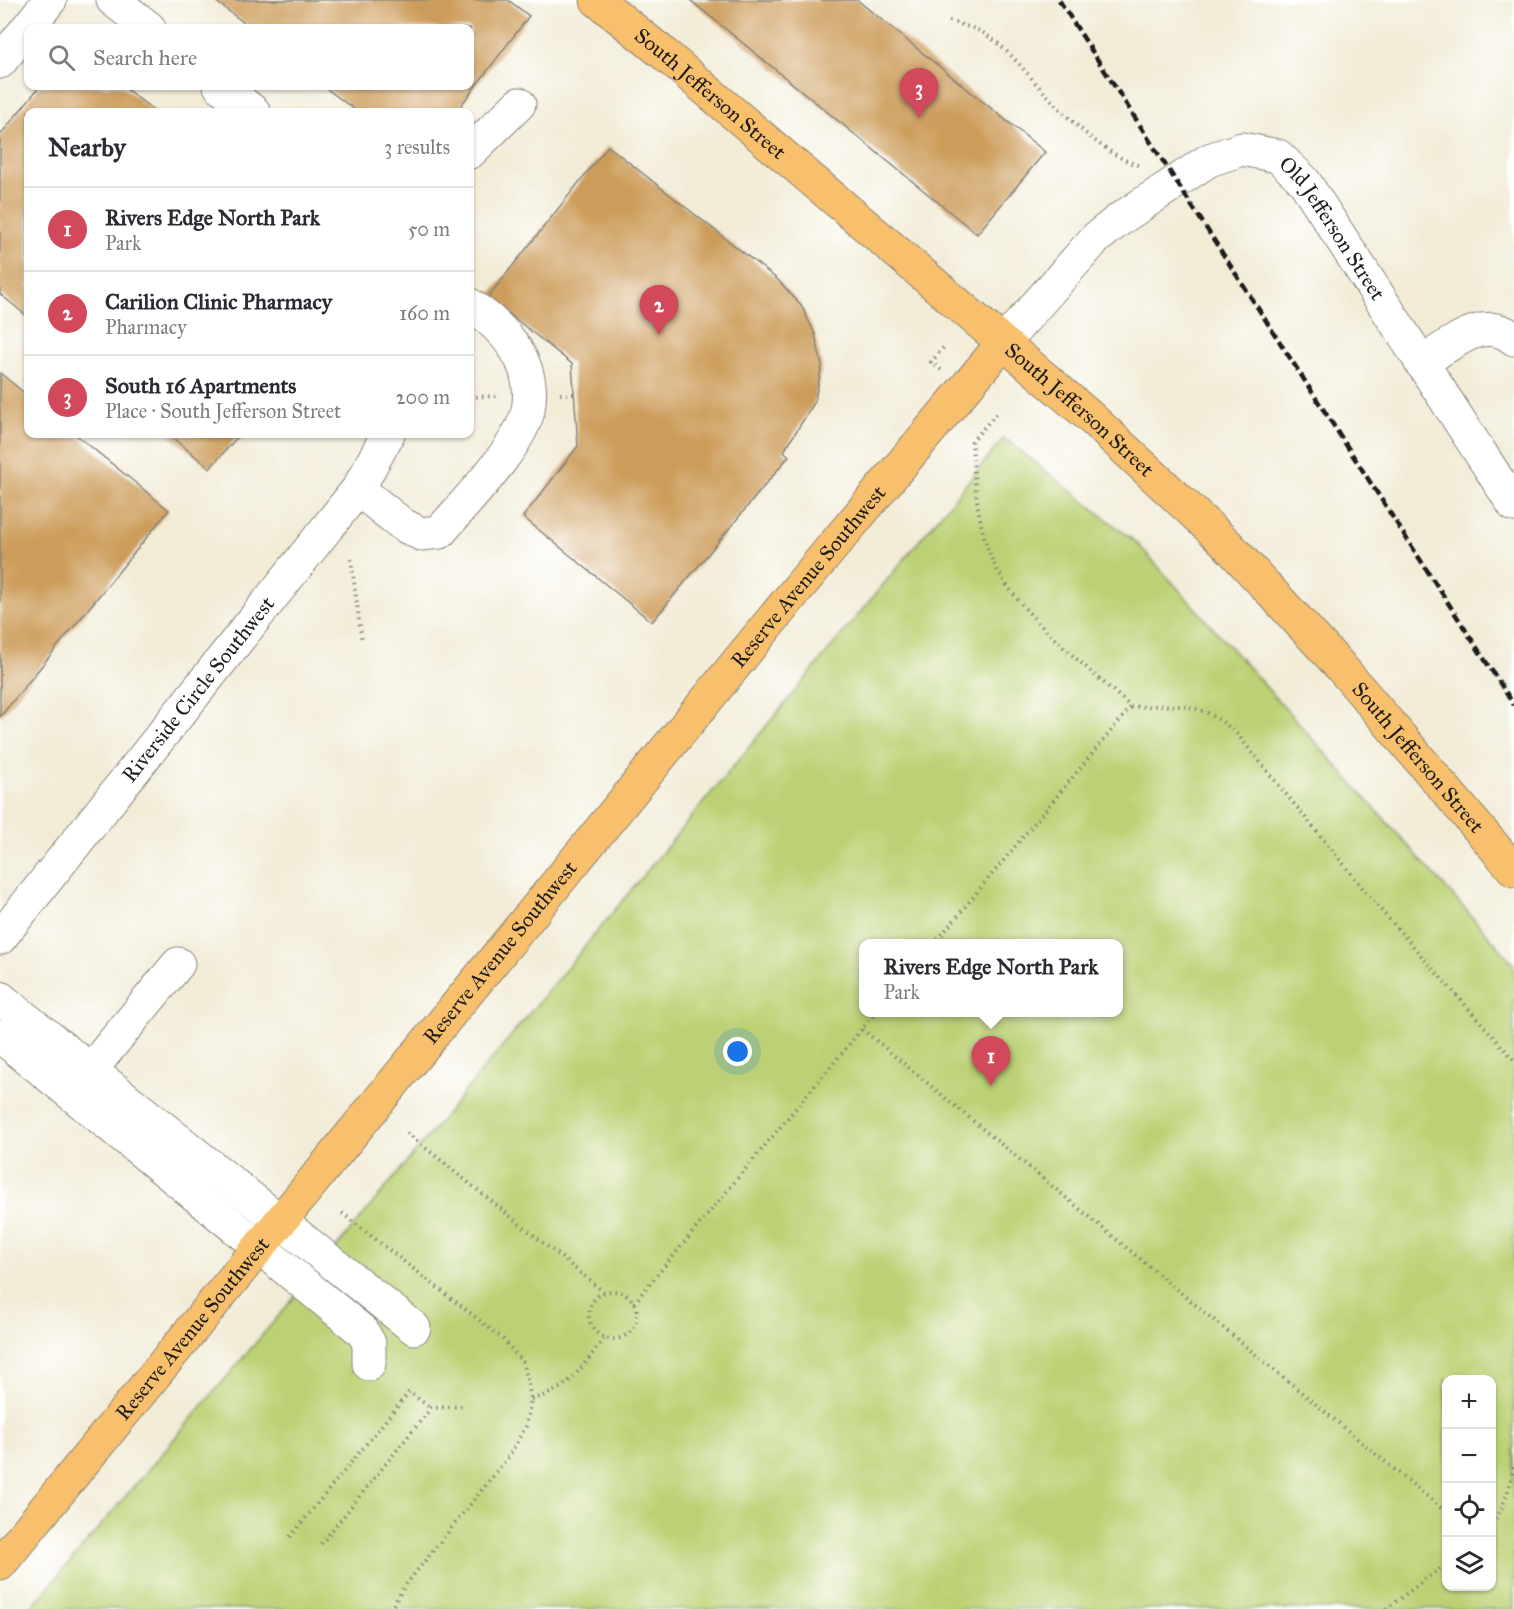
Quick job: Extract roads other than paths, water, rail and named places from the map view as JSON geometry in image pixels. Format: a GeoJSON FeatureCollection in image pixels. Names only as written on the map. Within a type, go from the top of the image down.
{"type":"FeatureCollection","features":[{"type":"Feature","properties":{"kind":"main road","name":"South Jefferson Street"},"geometry":{"type":"LineString","coordinates":[[597,0],[681,68],[1088,415],[1225,542],[1341,666],[1514,870]]}},
{"type":"Feature","properties":{"kind":"main road","name":"Reserve Avenue Southwest"},"geometry":{"type":"LineString","coordinates":[[0,1563],[803,582],[1003,343]]}},
{"type":"Feature","properties":{"kind":"street"},"geometry":{"type":"LineString","coordinates":[[31,24],[50,0]]}},
{"type":"Feature","properties":{"kind":"street"},"geometry":{"type":"LineString","coordinates":[[113,0],[144,24]]}},
{"type":"Feature","properties":{"kind":"street"},"geometry":{"type":"LineString","coordinates":[[0,62],[24,32]]}},
{"type":"Feature","properties":{"kind":"street"},"geometry":{"type":"LineString","coordinates":[[225,90],[249,108]]}},
{"type":"Feature","properties":{"kind":"street"},"geometry":{"type":"LineString","coordinates":[[474,148],[519,104]]}},
{"type":"Feature","properties":{"kind":"street","name":"Old Jefferson Street"},"geometry":{"type":"LineString","coordinates":[[1003,343],[1095,239],[1177,180],[1209,160],[1242,149],[1278,156],[1304,181],[1513,501]]}},
{"type":"Feature","properties":{"kind":"street"},"geometry":{"type":"LineString","coordinates":[[358,489],[403,525],[421,534],[440,532],[516,437],[528,410],[528,380],[521,355],[505,332],[474,308]]}},
{"type":"Feature","properties":{"kind":"street"},"geometry":{"type":"LineString","coordinates":[[1421,363],[1481,328],[1505,331],[1514,339]]}},
{"type":"Feature","properties":{"kind":"street","name":"Riverside Circle Southwest"},"geometry":{"type":"LineString","coordinates":[[0,938],[358,489],[386,438]]}},
{"type":"Feature","properties":{"kind":"street"},"geometry":{"type":"LineString","coordinates":[[81,1082],[178,964]]}},
{"type":"Feature","properties":{"kind":"street"},"geometry":{"type":"LineString","coordinates":[[0,998],[81,1082],[259,1247],[362,1331],[369,1343],[369,1364]]}},
{"type":"Feature","properties":{"kind":"street"},"geometry":{"type":"LineString","coordinates":[[0,1036],[81,1082],[282,1220],[414,1328]]}},
{"type":"Feature","properties":{"kind":"railway"},"geometry":{"type":"LineString","coordinates":[[1059,0],[1514,705]]}},
{"type":"Feature","properties":{"kind":"place","name":"South 16 Apartments"},"geometry":{"type":"Point","coordinates":[919,118]}},
{"type":"Feature","properties":{"kind":"place","name":"Carilion Clinic Pharmacy"},"geometry":{"type":"Point","coordinates":[659,335]}},
{"type":"Feature","properties":{"kind":"place","name":"Rivers Edge North Park"},"geometry":{"type":"Point","coordinates":[991,1086]}}]}
